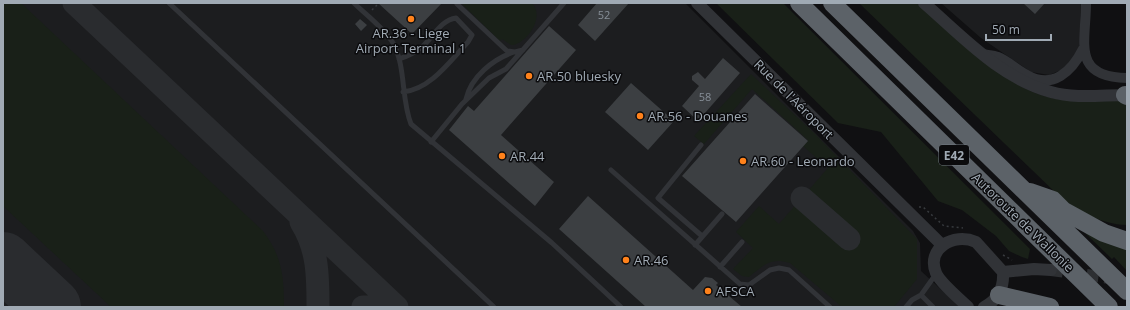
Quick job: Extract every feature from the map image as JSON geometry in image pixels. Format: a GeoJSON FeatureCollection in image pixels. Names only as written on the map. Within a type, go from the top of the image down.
{"type":"FeatureCollection","features":[{"type":"Feature","properties":{"kind":"highway","name":"Autoroute de Wallonie"},"geometry":{"type":"LineString","coordinates":[[799,3],[1110,307]]}},
{"type":"Feature","properties":{"kind":"highway","name":"Autoroute de Wallonie"},"geometry":{"type":"LineString","coordinates":[[832,3],[1127,291]]}},
{"type":"Feature","properties":{"kind":"highway"},"geometry":{"type":"LineString","coordinates":[[1024,189],[1053,200],[1064,211],[1096,227],[1104,233],[1127,241]]}},
{"type":"Feature","properties":{"kind":"highway"},"geometry":{"type":"LineString","coordinates":[[1096,227],[1127,229]]}},
{"type":"Feature","properties":{"kind":"highway"},"geometry":{"type":"LineString","coordinates":[[999,295],[1050,307]]}},
{"type":"Feature","properties":{"kind":"street","name":"Rue de l'Aéroport"},"geometry":{"type":"LineString","coordinates":[[697,3],[942,245]]}},
{"type":"Feature","properties":{"kind":"street"},"geometry":{"type":"LineString","coordinates":[[924,3],[982,54],[1019,79],[1051,92],[1084,95],[1126,91]]}},
{"type":"Feature","properties":{"kind":"street"},"geometry":{"type":"LineString","coordinates":[[1086,3],[1083,49],[1085,58],[1101,74],[1113,78],[1126,91]]}},
{"type":"Feature","properties":{"kind":"street"},"geometry":{"type":"LineString","coordinates":[[982,54],[998,57],[1036,80],[1051,80],[1069,71],[1076,63],[1083,49]]}},
{"type":"Feature","properties":{"kind":"street"},"geometry":{"type":"LineString","coordinates":[[968,307],[936,274],[935,258],[942,245],[955,238],[970,239],[976,242],[1003,272],[1004,280],[999,295],[994,301],[984,307]]}},
{"type":"Feature","properties":{"kind":"street"},"geometry":{"type":"LineString","coordinates":[[1003,272],[1034,269],[1051,270]]}},
{"type":"Feature","properties":{"kind":"lane"},"geometry":{"type":"LineString","coordinates":[[169,3],[494,307]]}},
{"type":"Feature","properties":{"kind":"lane"},"geometry":{"type":"LineString","coordinates":[[354,3],[393,43],[398,59],[405,110],[411,124],[552,242],[621,307]]}},
{"type":"Feature","properties":{"kind":"lane"},"geometry":{"type":"LineString","coordinates":[[431,142],[466,99],[489,78],[506,69],[564,3]]}},
{"type":"Feature","properties":{"kind":"lane"},"geometry":{"type":"LineString","coordinates":[[457,4],[507,51],[515,52]]}},
{"type":"Feature","properties":{"kind":"lane"},"geometry":{"type":"LineString","coordinates":[[398,59],[413,54],[424,45],[449,18],[456,18],[472,35],[468,42],[427,84],[415,91],[403,92]]}},
{"type":"Feature","properties":{"kind":"lane"},"geometry":{"type":"LineString","coordinates":[[466,99],[469,88],[495,60],[524,49]]}},
{"type":"Feature","properties":{"kind":"lane"},"geometry":{"type":"LineString","coordinates":[[702,145],[658,198],[702,236]]}},
{"type":"Feature","properties":{"kind":"lane"},"geometry":{"type":"LineString","coordinates":[[611,170],[740,284],[745,286],[756,282],[770,270],[779,268],[788,270],[830,307]]}},
{"type":"Feature","properties":{"kind":"lane"},"geometry":{"type":"LineString","coordinates":[[695,245],[722,214]]}},
{"type":"Feature","properties":{"kind":"lane"},"geometry":{"type":"LineString","coordinates":[[720,267],[742,242]]}},
{"type":"Feature","properties":{"kind":"lane"},"geometry":{"type":"LineString","coordinates":[[906,307],[912,300],[921,295],[936,274]]}},
{"type":"Feature","properties":{"kind":"lane"},"geometry":{"type":"LineString","coordinates":[[921,295],[933,307]]}},
{"type":"Feature","properties":{"kind":"shaded area"},"geometry":{"type":"Polygon","coordinates":[[[3,3],[685,3],[913,231],[920,243],[921,271],[960,307],[3,307],[3,3]]]}},
{"type":"Feature","properties":{"kind":"shaded area"},"geometry":{"type":"Polygon","coordinates":[[[3,3],[21,3],[263,231],[274,249],[281,267],[284,307],[111,307],[3,206],[3,3]]]}},
{"type":"Feature","properties":{"kind":"shaded area"},"geometry":{"type":"Polygon","coordinates":[[[461,3],[532,3],[536,9],[537,16],[532,30],[527,36],[522,41],[511,45],[502,39],[500,41],[461,3]]]}},
{"type":"Feature","properties":{"kind":"shaded area"},"geometry":{"type":"Polygon","coordinates":[[[716,3],[783,3],[1030,249],[1028,259],[1009,251],[996,236],[962,210],[938,201],[881,132],[838,123],[716,3]]]}},
{"type":"Feature","properties":{"kind":"shaded area"},"geometry":{"type":"Polygon","coordinates":[[[859,3],[917,3],[978,57],[1013,82],[1031,91],[1058,99],[1127,102],[1127,225],[1099,220],[1076,208],[1060,197],[859,3]]]}},
{"type":"Feature","properties":{"kind":"shaded area"},"geometry":{"type":"Polygon","coordinates":[[[941,3],[1081,3],[1079,48],[1069,67],[1049,75],[1031,72],[981,38],[941,3]]]}},
{"type":"Feature","properties":{"kind":"shaded area"},"geometry":{"type":"Polygon","coordinates":[[[751,74],[814,133],[917,239],[917,279],[894,307],[842,307],[790,263],[783,261],[768,263],[749,277],[742,276],[733,269],[753,248],[736,232],[759,206],[779,224],[828,168],[803,146],[808,140],[752,89],[704,144],[694,136],[751,74]]]}},
{"type":"Feature","properties":{"kind":"shaded area"},"geometry":{"type":"Polygon","coordinates":[[[1082,230],[1127,245],[1127,271],[1114,257],[1112,259],[1082,230]]]}},
{"type":"Feature","properties":{"kind":"building","name":"AR.36 - Liege Airport Terminal 1"},"geometry":{"type":"Polygon","coordinates":[[[378,3],[442,3],[412,34],[378,3]]]}},
{"type":"Feature","properties":{"kind":"building"},"geometry":{"type":"Polygon","coordinates":[[[597,3],[629,3],[595,41],[578,25],[597,3]]]}},
{"type":"Feature","properties":{"kind":"building"},"geometry":{"type":"Polygon","coordinates":[[[1023,3],[1045,3],[1035,14],[1023,3]]]}},
{"type":"Feature","properties":{"kind":"building"},"geometry":{"type":"Polygon","coordinates":[[[360,19],[367,25],[361,31],[355,24],[360,19]]]}},
{"type":"Feature","properties":{"kind":"building"},"geometry":{"type":"Polygon","coordinates":[[[549,26],[576,50],[501,135],[554,182],[535,206],[449,130],[468,106],[474,111],[549,26]]]}},
{"type":"Feature","properties":{"kind":"building"},"geometry":{"type":"Polygon","coordinates":[[[723,58],[740,73],[698,121],[682,106],[699,86],[692,80],[692,76],[698,72],[705,79],[723,58]]]}},
{"type":"Feature","properties":{"kind":"building","name":"AR.56 - Douanes"},"geometry":{"type":"Polygon","coordinates":[[[631,83],[674,121],[648,150],[605,112],[631,83]]]}},
{"type":"Feature","properties":{"kind":"building","name":"AR.60 - Leonardo"},"geometry":{"type":"Polygon","coordinates":[[[755,94],[808,141],[736,222],[682,176],[755,94]]]}},
{"type":"Feature","properties":{"kind":"building","name":"AR.46"},"geometry":{"type":"Polygon","coordinates":[[[588,196],[693,290],[705,277],[712,278],[718,283],[716,285],[742,307],[646,307],[559,229],[588,196]]]}},
{"type":"Feature","properties":{"kind":"taxiway"},"geometry":{"type":"LineString","coordinates":[[74,3],[397,307]]}},
{"type":"Feature","properties":{"kind":"taxiway"},"geometry":{"type":"LineString","coordinates":[[802,198],[849,239]]}},
{"type":"Feature","properties":{"kind":"taxiway"},"geometry":{"type":"LineString","coordinates":[[301,222],[307,232],[314,253],[318,284],[318,307]]}},
{"type":"Feature","properties":{"kind":"taxiway"},"geometry":{"type":"LineString","coordinates":[[363,307],[385,307]]}},
{"type":"Feature","properties":{"kind":"runway"},"geometry":{"type":"LineString","coordinates":[[3,261],[52,307]]}},
{"type":"Feature","properties":{"kind":"tunnel"},"geometry":{"type":"LineString","coordinates":[[1051,270],[1116,279]]}},
{"type":"Feature","properties":{"kind":"place","name":"AR.36 - Liege Airport Terminal 1"},"geometry":{"type":"Point","coordinates":[411,19]}},
{"type":"Feature","properties":{"kind":"place","name":"AR.50 bluesky"},"geometry":{"type":"Point","coordinates":[529,76]}},
{"type":"Feature","properties":{"kind":"place","name":"AR.56 - Douanes"},"geometry":{"type":"Point","coordinates":[640,116]}},
{"type":"Feature","properties":{"kind":"place","name":"AR.44"},"geometry":{"type":"Point","coordinates":[502,156]}},
{"type":"Feature","properties":{"kind":"place","name":"AR.60 - Leonardo"},"geometry":{"type":"Point","coordinates":[743,161]}},
{"type":"Feature","properties":{"kind":"place","name":"AR.46"},"geometry":{"type":"Point","coordinates":[626,260]}},
{"type":"Feature","properties":{"kind":"place","name":"AFSCA"},"geometry":{"type":"Point","coordinates":[708,291]}}]}
